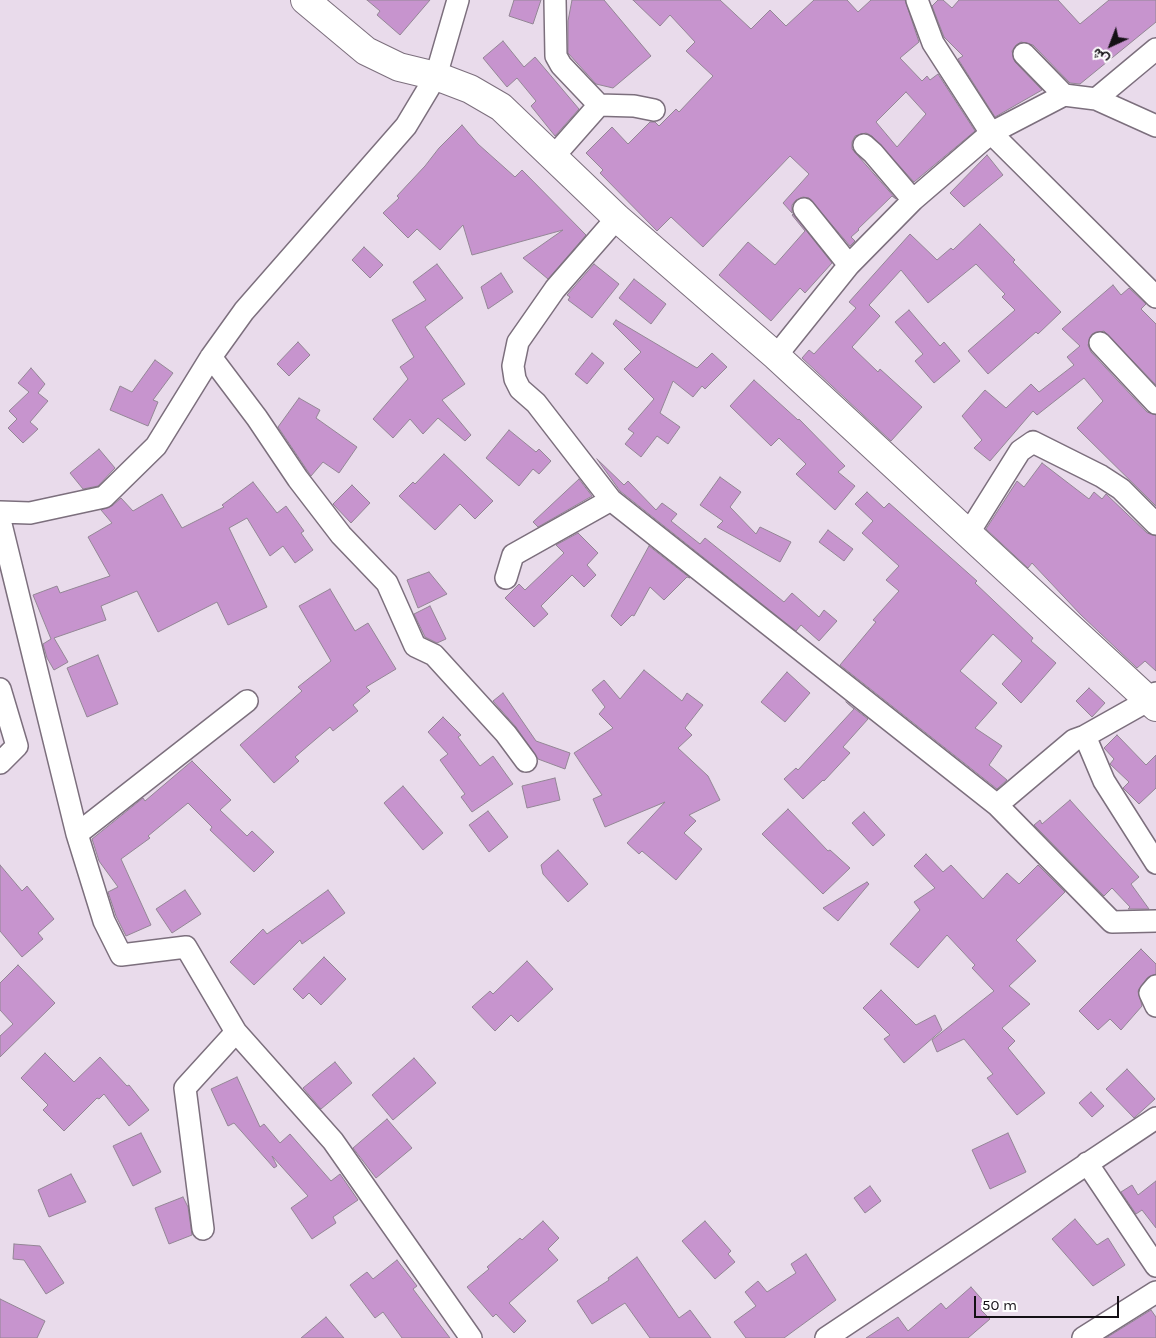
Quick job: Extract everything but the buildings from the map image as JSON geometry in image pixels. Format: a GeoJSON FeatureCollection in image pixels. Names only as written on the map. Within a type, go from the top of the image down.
{"type":"FeatureCollection","features":[{"type":"Feature","properties":{"kind":"main road"},"geometry":{"type":"LineString","coordinates":[[305,0],[366,51],[399,67],[436,76],[470,89],[501,107],[617,218],[776,356],[968,534],[1154,700]]}},
{"type":"Feature","properties":{"kind":"street"},"geometry":{"type":"LineString","coordinates":[[0,512],[30,513],[104,497],[156,446],[211,357],[244,311],[406,126],[436,76],[458,0]]}},
{"type":"Feature","properties":{"kind":"street"},"geometry":{"type":"LineString","coordinates":[[555,0],[556,56],[561,65],[599,106],[634,106],[654,110]]}},
{"type":"Feature","properties":{"kind":"street"},"geometry":{"type":"LineString","coordinates":[[917,0],[933,43],[991,133],[1156,297]]}},
{"type":"Feature","properties":{"kind":"street"},"geometry":{"type":"LineString","coordinates":[[1096,99],[1156,49]]}},
{"type":"Feature","properties":{"kind":"street"},"geometry":{"type":"LineString","coordinates":[[1024,54],[1064,96]]}},
{"type":"Feature","properties":{"kind":"street"},"geometry":{"type":"LineString","coordinates":[[776,356],[849,265],[913,200],[991,133],[1064,96],[1096,99],[1156,126]]}},
{"type":"Feature","properties":{"kind":"street"},"geometry":{"type":"LineString","coordinates":[[554,156],[599,106]]}},
{"type":"Feature","properties":{"kind":"street"},"geometry":{"type":"LineString","coordinates":[[864,145],[880,160],[913,200]]}},
{"type":"Feature","properties":{"kind":"street"},"geometry":{"type":"LineString","coordinates":[[804,209],[849,265]]}},
{"type":"Feature","properties":{"kind":"street"},"geometry":{"type":"LineString","coordinates":[[617,218],[554,289],[518,342],[513,366],[514,379],[520,389],[536,403],[611,500],[997,805],[1112,922],[1156,921]]}},
{"type":"Feature","properties":{"kind":"street"},"geometry":{"type":"LineString","coordinates":[[1100,343],[1156,403]]}},
{"type":"Feature","properties":{"kind":"street"},"geometry":{"type":"LineString","coordinates":[[211,357],[257,418],[298,479],[336,528],[387,583],[415,646],[434,655],[506,734],[526,761]]}},
{"type":"Feature","properties":{"kind":"street"},"geometry":{"type":"LineString","coordinates":[[968,534],[1020,451],[1033,442],[1101,476],[1121,490],[1156,524]]}},
{"type":"Feature","properties":{"kind":"street"},"geometry":{"type":"LineString","coordinates":[[506,578],[513,555],[611,500]]}},
{"type":"Feature","properties":{"kind":"street"},"geometry":{"type":"LineString","coordinates":[[0,520],[76,834],[104,921],[121,955],[186,947],[236,1032],[332,1141],[471,1338]]}},
{"type":"Feature","properties":{"kind":"street"},"geometry":{"type":"LineString","coordinates":[[0,689],[18,746],[0,763]]}},
{"type":"Feature","properties":{"kind":"street"},"geometry":{"type":"LineString","coordinates":[[997,805],[1074,740],[1154,700]]}},
{"type":"Feature","properties":{"kind":"street"},"geometry":{"type":"LineString","coordinates":[[76,834],[248,701]]}},
{"type":"Feature","properties":{"kind":"street"},"geometry":{"type":"LineString","coordinates":[[1085,736],[1104,781],[1156,863]]}},
{"type":"Feature","properties":{"kind":"street"},"geometry":{"type":"LineString","coordinates":[[1156,986],[1150,993],[1156,1006]]}},
{"type":"Feature","properties":{"kind":"street"},"geometry":{"type":"LineString","coordinates":[[202,1229],[185,1088],[236,1032]]}},
{"type":"Feature","properties":{"kind":"street"},"geometry":{"type":"LineString","coordinates":[[826,1338],[1156,1118]]}},
{"type":"Feature","properties":{"kind":"street"},"geometry":{"type":"LineString","coordinates":[[1087,1163],[1156,1266]]}},
{"type":"Feature","properties":{"kind":"street"},"geometry":{"type":"LineString","coordinates":[[1083,1338],[1156,1292]]}}]}
